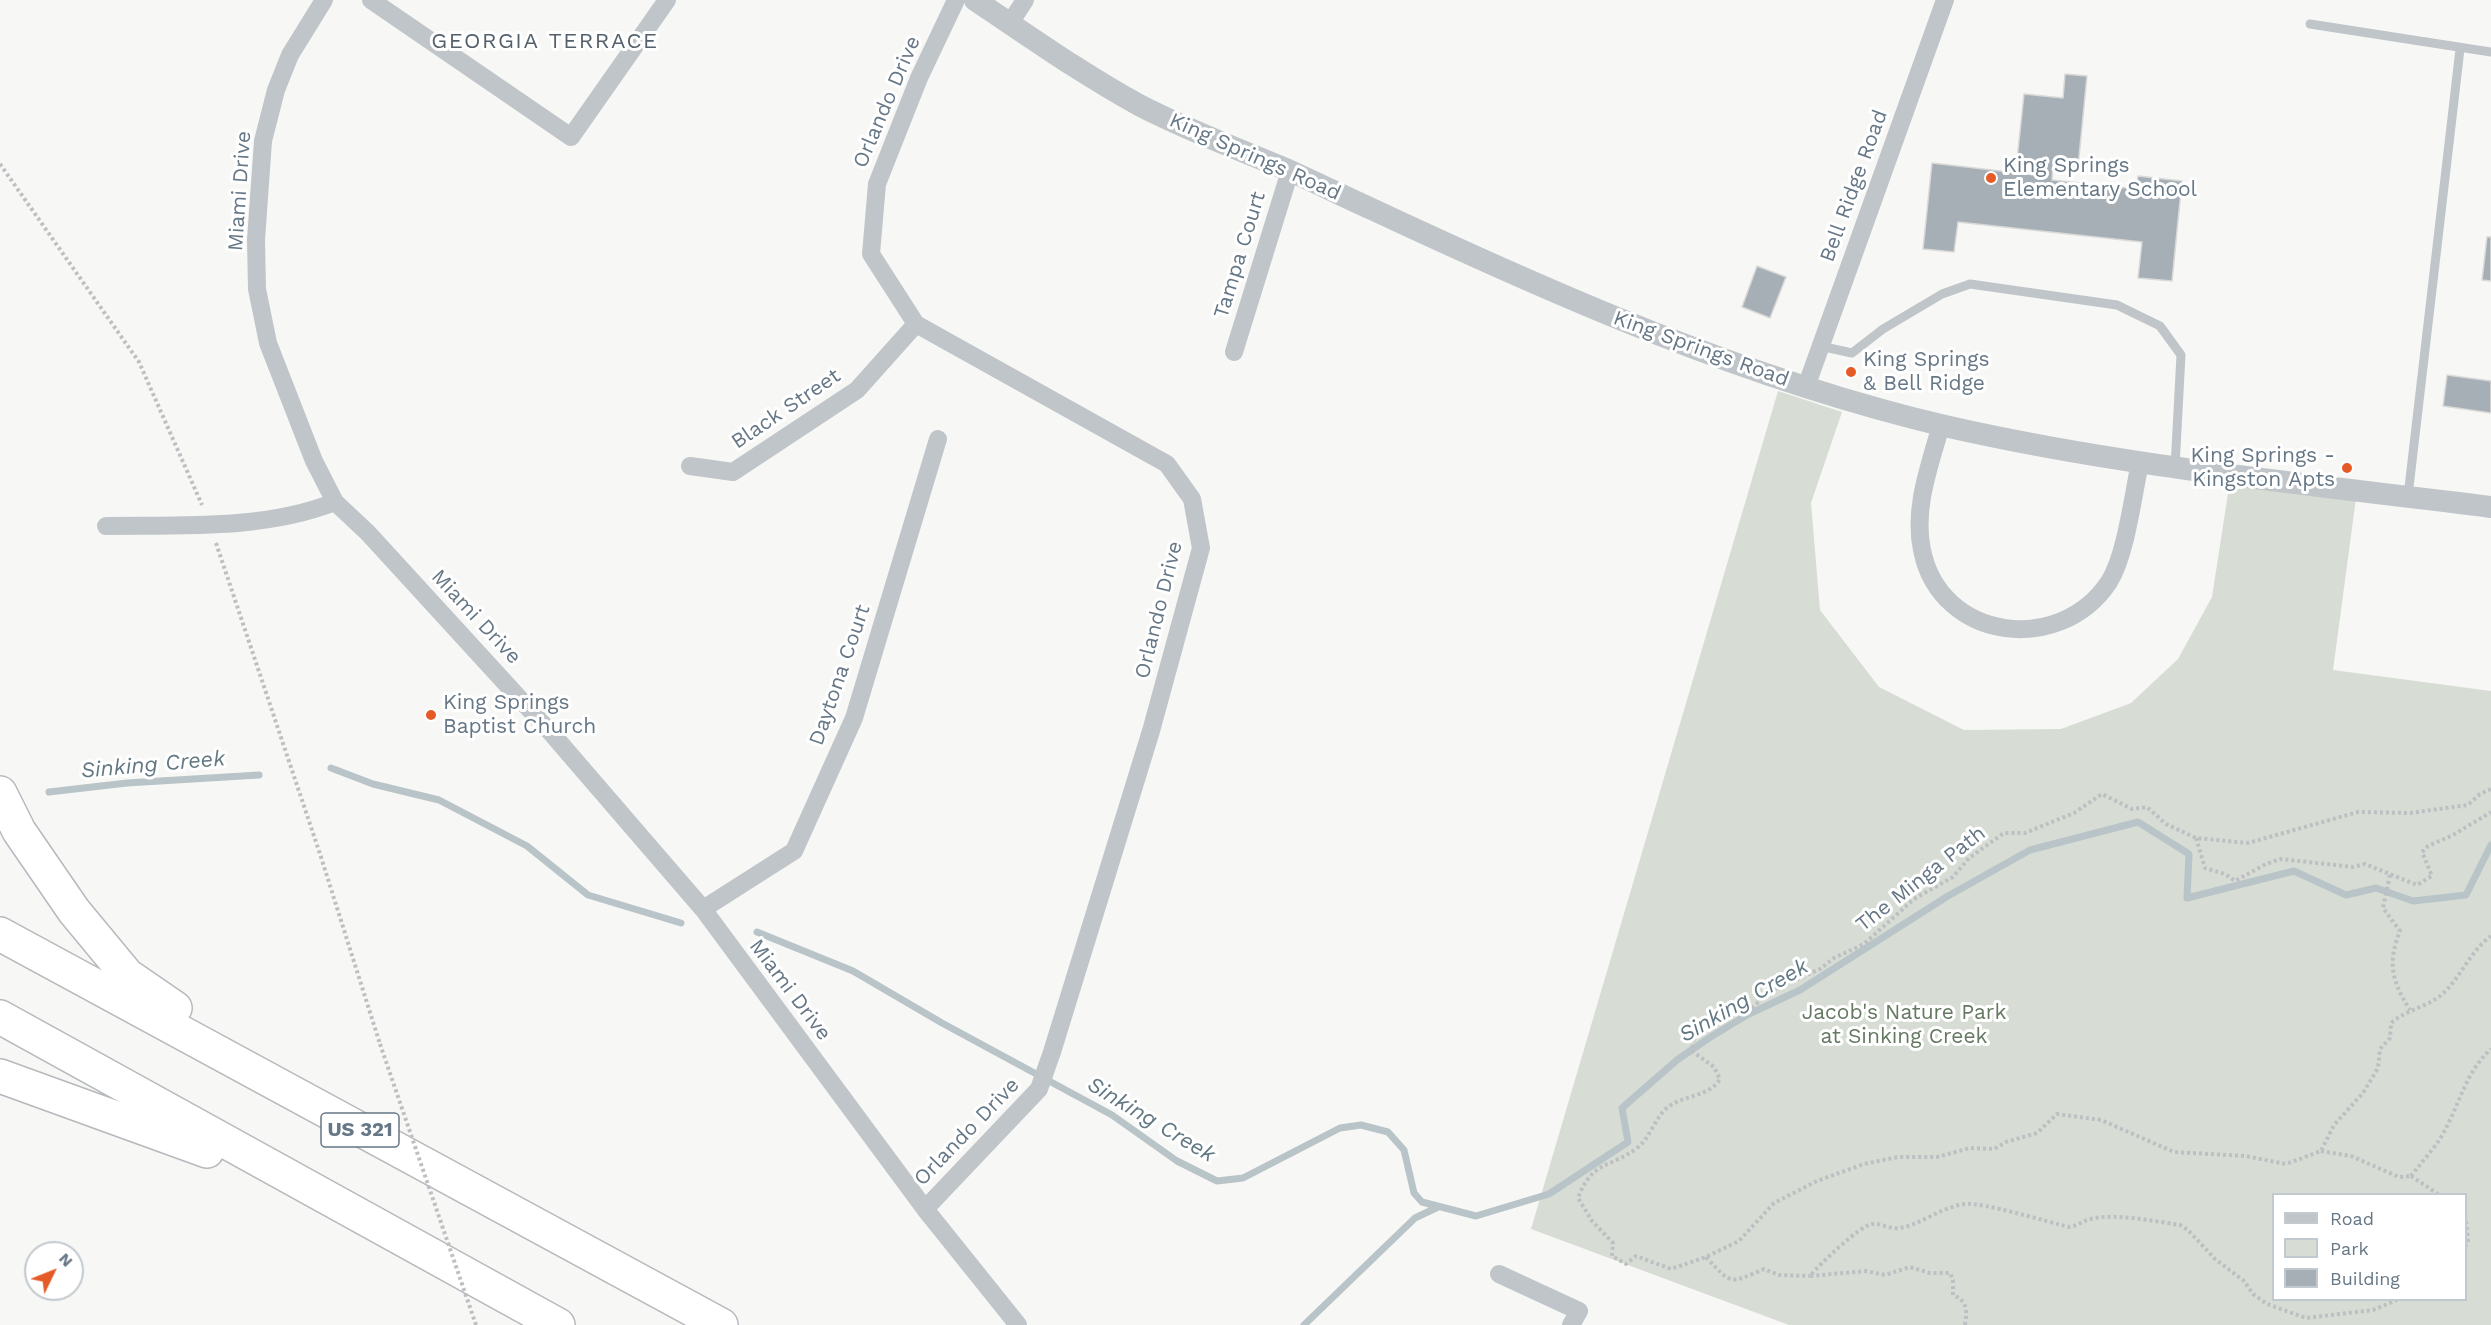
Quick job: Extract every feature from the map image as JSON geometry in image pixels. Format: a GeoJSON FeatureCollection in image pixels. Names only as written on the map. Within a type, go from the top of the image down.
{"type":"FeatureCollection","features":[{"type":"Feature","properties":{"kind":"highway"},"geometry":{"type":"LineString","coordinates":[[0,793],[19,831],[48,875],[127,975],[325,1111]]}},
{"type":"Feature","properties":{"kind":"highway","name":"US 321"},"geometry":{"type":"LineString","coordinates":[[0,934],[721,1325]]}},
{"type":"Feature","properties":{"kind":"highway"},"geometry":{"type":"LineString","coordinates":[[0,1017],[302,1186],[558,1325]]}},
{"type":"Feature","properties":{"kind":"highway"},"geometry":{"type":"LineString","coordinates":[[0,1076],[302,1186]]}},
{"type":"Feature","properties":{"kind":"street","name":"Miami Drive"},"geometry":{"type":"LineString","coordinates":[[324,0],[290,55],[276,90],[263,141],[256,250],[257,289],[268,343],[314,461],[335,502],[368,533],[553,735],[703,909],[925,1209],[1018,1325]]}},
{"type":"Feature","properties":{"kind":"street"},"geometry":{"type":"LineString","coordinates":[[371,0],[571,137],[667,0]]}},
{"type":"Feature","properties":{"kind":"street","name":"Orlando Drive"},"geometry":{"type":"LineString","coordinates":[[925,1209],[1038,1089],[1052,1052],[1151,731],[1202,548],[1192,499],[1167,464],[916,324],[871,254],[877,184],[919,78],[956,0]]}},
{"type":"Feature","properties":{"kind":"street","name":"King Springs Road"},"geometry":{"type":"LineString","coordinates":[[975,0],[1072,66],[1141,105],[1211,140],[1290,171],[1555,294],[1686,345],[1806,387],[1941,424],[2036,446],[2175,467],[2491,507]]}},
{"type":"Feature","properties":{"kind":"street"},"geometry":{"type":"LineString","coordinates":[[1010,23],[1025,0]]}},
{"type":"Feature","properties":{"kind":"street","name":"Bell Ridge Road"},"geometry":{"type":"LineString","coordinates":[[1806,387],[1945,0]]}},
{"type":"Feature","properties":{"kind":"street","name":"Tampa Court"},"geometry":{"type":"LineString","coordinates":[[1234,352],[1290,171]]}},
{"type":"Feature","properties":{"kind":"street","name":"Black Street"},"geometry":{"type":"LineString","coordinates":[[690,466],[733,472],[857,390],[916,324]]}},
{"type":"Feature","properties":{"kind":"street"},"geometry":{"type":"LineString","coordinates":[[1941,424],[1920,512],[1922,551],[1932,577],[1945,597],[1967,614],[1991,626],[2014,630],[2038,629],[2080,612],[2096,600],[2110,579],[2118,560],[2140,462]]}},
{"type":"Feature","properties":{"kind":"street","name":"Daytona Court"},"geometry":{"type":"LineString","coordinates":[[703,909],[794,851],[854,718],[938,439]]}},
{"type":"Feature","properties":{"kind":"street"},"geometry":{"type":"LineString","coordinates":[[105,526],[185,525],[281,518],[309,512],[335,502]]}},
{"type":"Feature","properties":{"kind":"street"},"geometry":{"type":"LineString","coordinates":[[1499,1274],[1579,1311],[1570,1325]]}},
{"type":"Feature","properties":{"kind":"lane"},"geometry":{"type":"LineString","coordinates":[[2310,24],[2491,52]]}},
{"type":"Feature","properties":{"kind":"lane"},"geometry":{"type":"LineString","coordinates":[[2408,496],[2460,48]]}},
{"type":"Feature","properties":{"kind":"lane"},"geometry":{"type":"LineString","coordinates":[[1820,346],[1852,353],[1882,329],[1941,294],[1970,284],[2117,304],[2160,326],[2181,355],[2175,467]]}},
{"type":"Feature","properties":{"kind":"path"},"geometry":{"type":"LineString","coordinates":[[0,164],[139,362],[209,523],[320,854],[380,1044],[476,1325]]}},
{"type":"Feature","properties":{"kind":"path","name":"The Minga Path"},"geometry":{"type":"LineString","coordinates":[[2321,1151],[2286,1164],[2245,1156],[2174,1152],[2101,1120],[2057,1114],[2037,1133],[2006,1142],[1994,1149],[1970,1148],[1937,1157],[1898,1156],[1864,1164],[1817,1181],[1773,1203],[1739,1241],[1706,1257],[1671,1269],[1636,1256],[1626,1264],[1612,1256],[1613,1243],[1592,1221],[1578,1198],[1584,1184],[1594,1172],[1610,1161],[1638,1148],[1667,1108],[1714,1088],[1720,1079],[1714,1067],[1692,1051],[1691,1046],[1698,1030],[1710,1021],[1727,1014],[1750,1010],[1770,991],[1820,969],[1834,958],[1864,944],[1914,899],[1953,877],[1969,858],[2004,833],[2025,833],[2074,813],[2102,794],[2132,808],[2146,807],[2166,824],[2196,838],[2248,843],[2358,812],[2410,813],[2468,805],[2480,794],[2491,789]]}},
{"type":"Feature","properties":{"kind":"path"},"geometry":{"type":"LineString","coordinates":[[2196,838],[2205,868],[2225,874],[2235,881],[2266,864],[2281,859],[2353,867],[2365,864],[2417,885],[2432,876],[2422,852],[2428,846],[2453,835],[2491,812]]}},
{"type":"Feature","properties":{"kind":"path"},"geometry":{"type":"LineString","coordinates":[[2390,875],[2384,908],[2400,931],[2392,950],[2393,975],[2396,988],[2410,1010]]}},
{"type":"Feature","properties":{"kind":"path"},"geometry":{"type":"LineString","coordinates":[[2436,1193],[2411,1176],[2399,1177],[2351,1156],[2321,1151],[2334,1125],[2363,1093],[2378,1068],[2380,1049],[2390,1038],[2391,1023],[2410,1010],[2441,995],[2472,954],[2491,936]]}},
{"type":"Feature","properties":{"kind":"path"},"geometry":{"type":"LineString","coordinates":[[2411,1176],[2447,1128],[2461,1091],[2479,1060],[2491,1049]]}},
{"type":"Feature","properties":{"kind":"path"},"geometry":{"type":"LineString","coordinates":[[1810,1276],[1824,1260],[1849,1241],[1861,1227],[1873,1223],[1899,1229],[1937,1212],[1967,1204],[2069,1227],[2079,1226],[2087,1220],[2106,1217],[2180,1225],[2188,1230],[2215,1259],[2244,1281],[2253,1294],[2267,1304],[2306,1318],[2373,1310],[2393,1301]]}},
{"type":"Feature","properties":{"kind":"path"},"geometry":{"type":"LineString","coordinates":[[1706,1257],[1726,1279],[1737,1280],[1764,1269],[1779,1275],[1810,1276],[1866,1271],[1885,1275],[1910,1267],[1930,1272],[1950,1273],[1953,1280],[1953,1295],[1962,1298],[1967,1308],[1965,1325]]}},
{"type":"Feature","properties":{"kind":"green space","name":"Jacob's Nature Park at Sinking Creek"},"geometry":{"type":"Polygon","coordinates":[[[1778,391],[1842,412],[1811,503],[1820,610],[1879,687],[1964,730],[2061,729],[2131,703],[2178,659],[2212,597],[2231,474],[2357,491],[2333,670],[2491,691],[2491,1325],[1789,1325],[1531,1229],[1778,391]]]}},
{"type":"Feature","properties":{"kind":"building","name":"King Springs Elementary School"},"geometry":{"type":"Polygon","coordinates":[[[2065,74],[2087,76],[2078,167],[2053,164],[2052,180],[2136,189],[2138,176],[2182,181],[2172,281],[2138,278],[2142,242],[1958,222],[1954,252],[1923,249],[1932,163],[2035,175],[2036,171],[2016,169],[2024,94],[2063,98],[2065,74]]]}},
{"type":"Feature","properties":{"kind":"building"},"geometry":{"type":"Polygon","coordinates":[[[2487,237],[2491,237],[2491,281],[2482,280],[2487,237]]]}},
{"type":"Feature","properties":{"kind":"building"},"geometry":{"type":"Polygon","coordinates":[[[1757,266],[1786,277],[1770,318],[1742,307],[1757,266]]]}},
{"type":"Feature","properties":{"kind":"building"},"geometry":{"type":"Polygon","coordinates":[[[2447,375],[2491,381],[2491,413],[2443,406],[2447,375]]]}},
{"type":"Feature","properties":{"kind":"waterway","name":"Sinking Creek"},"geometry":{"type":"LineString","coordinates":[[331,768],[373,784],[439,800],[527,846],[588,895],[681,923]]}},
{"type":"Feature","properties":{"kind":"waterway","name":"Sinking Creek"},"geometry":{"type":"LineString","coordinates":[[49,792],[127,783],[259,775]]}},
{"type":"Feature","properties":{"kind":"waterway","name":"Sinking Creek"},"geometry":{"type":"LineString","coordinates":[[757,932],[853,971],[942,1023],[1112,1115],[1177,1161],[1217,1181],[1243,1178],[1340,1128],[1361,1125],[1388,1132],[1404,1150],[1414,1193],[1422,1202],[1476,1216],[1549,1194],[1628,1142],[1622,1108],[1677,1060],[1747,1015],[1800,990],[1948,896],[2030,850],[2138,822],[2189,854],[2187,898],[2294,871],[2346,895],[2376,888],[2413,901],[2466,895],[2491,845]]}},
{"type":"Feature","properties":{"kind":"waterway"},"geometry":{"type":"LineString","coordinates":[[1304,1325],[1415,1218],[1438,1207]]}},
{"type":"Feature","properties":{"kind":"place","name":"King Springs Elementary School"},"geometry":{"type":"Point","coordinates":[1991,178]}},
{"type":"Feature","properties":{"kind":"place","name":"King Springs & Bell Ridge"},"geometry":{"type":"Point","coordinates":[1851,372]}},
{"type":"Feature","properties":{"kind":"place","name":"King Springs - Kingston Apts"},"geometry":{"type":"Point","coordinates":[2347,468]}},
{"type":"Feature","properties":{"kind":"place","name":"King Springs Baptist Church"},"geometry":{"type":"Point","coordinates":[431,715]}},
{"type":"Feature","properties":{"kind":"district","name":"GEORGIA TERRACE"},"geometry":{"type":"Point","coordinates":[545,42]}}]}
